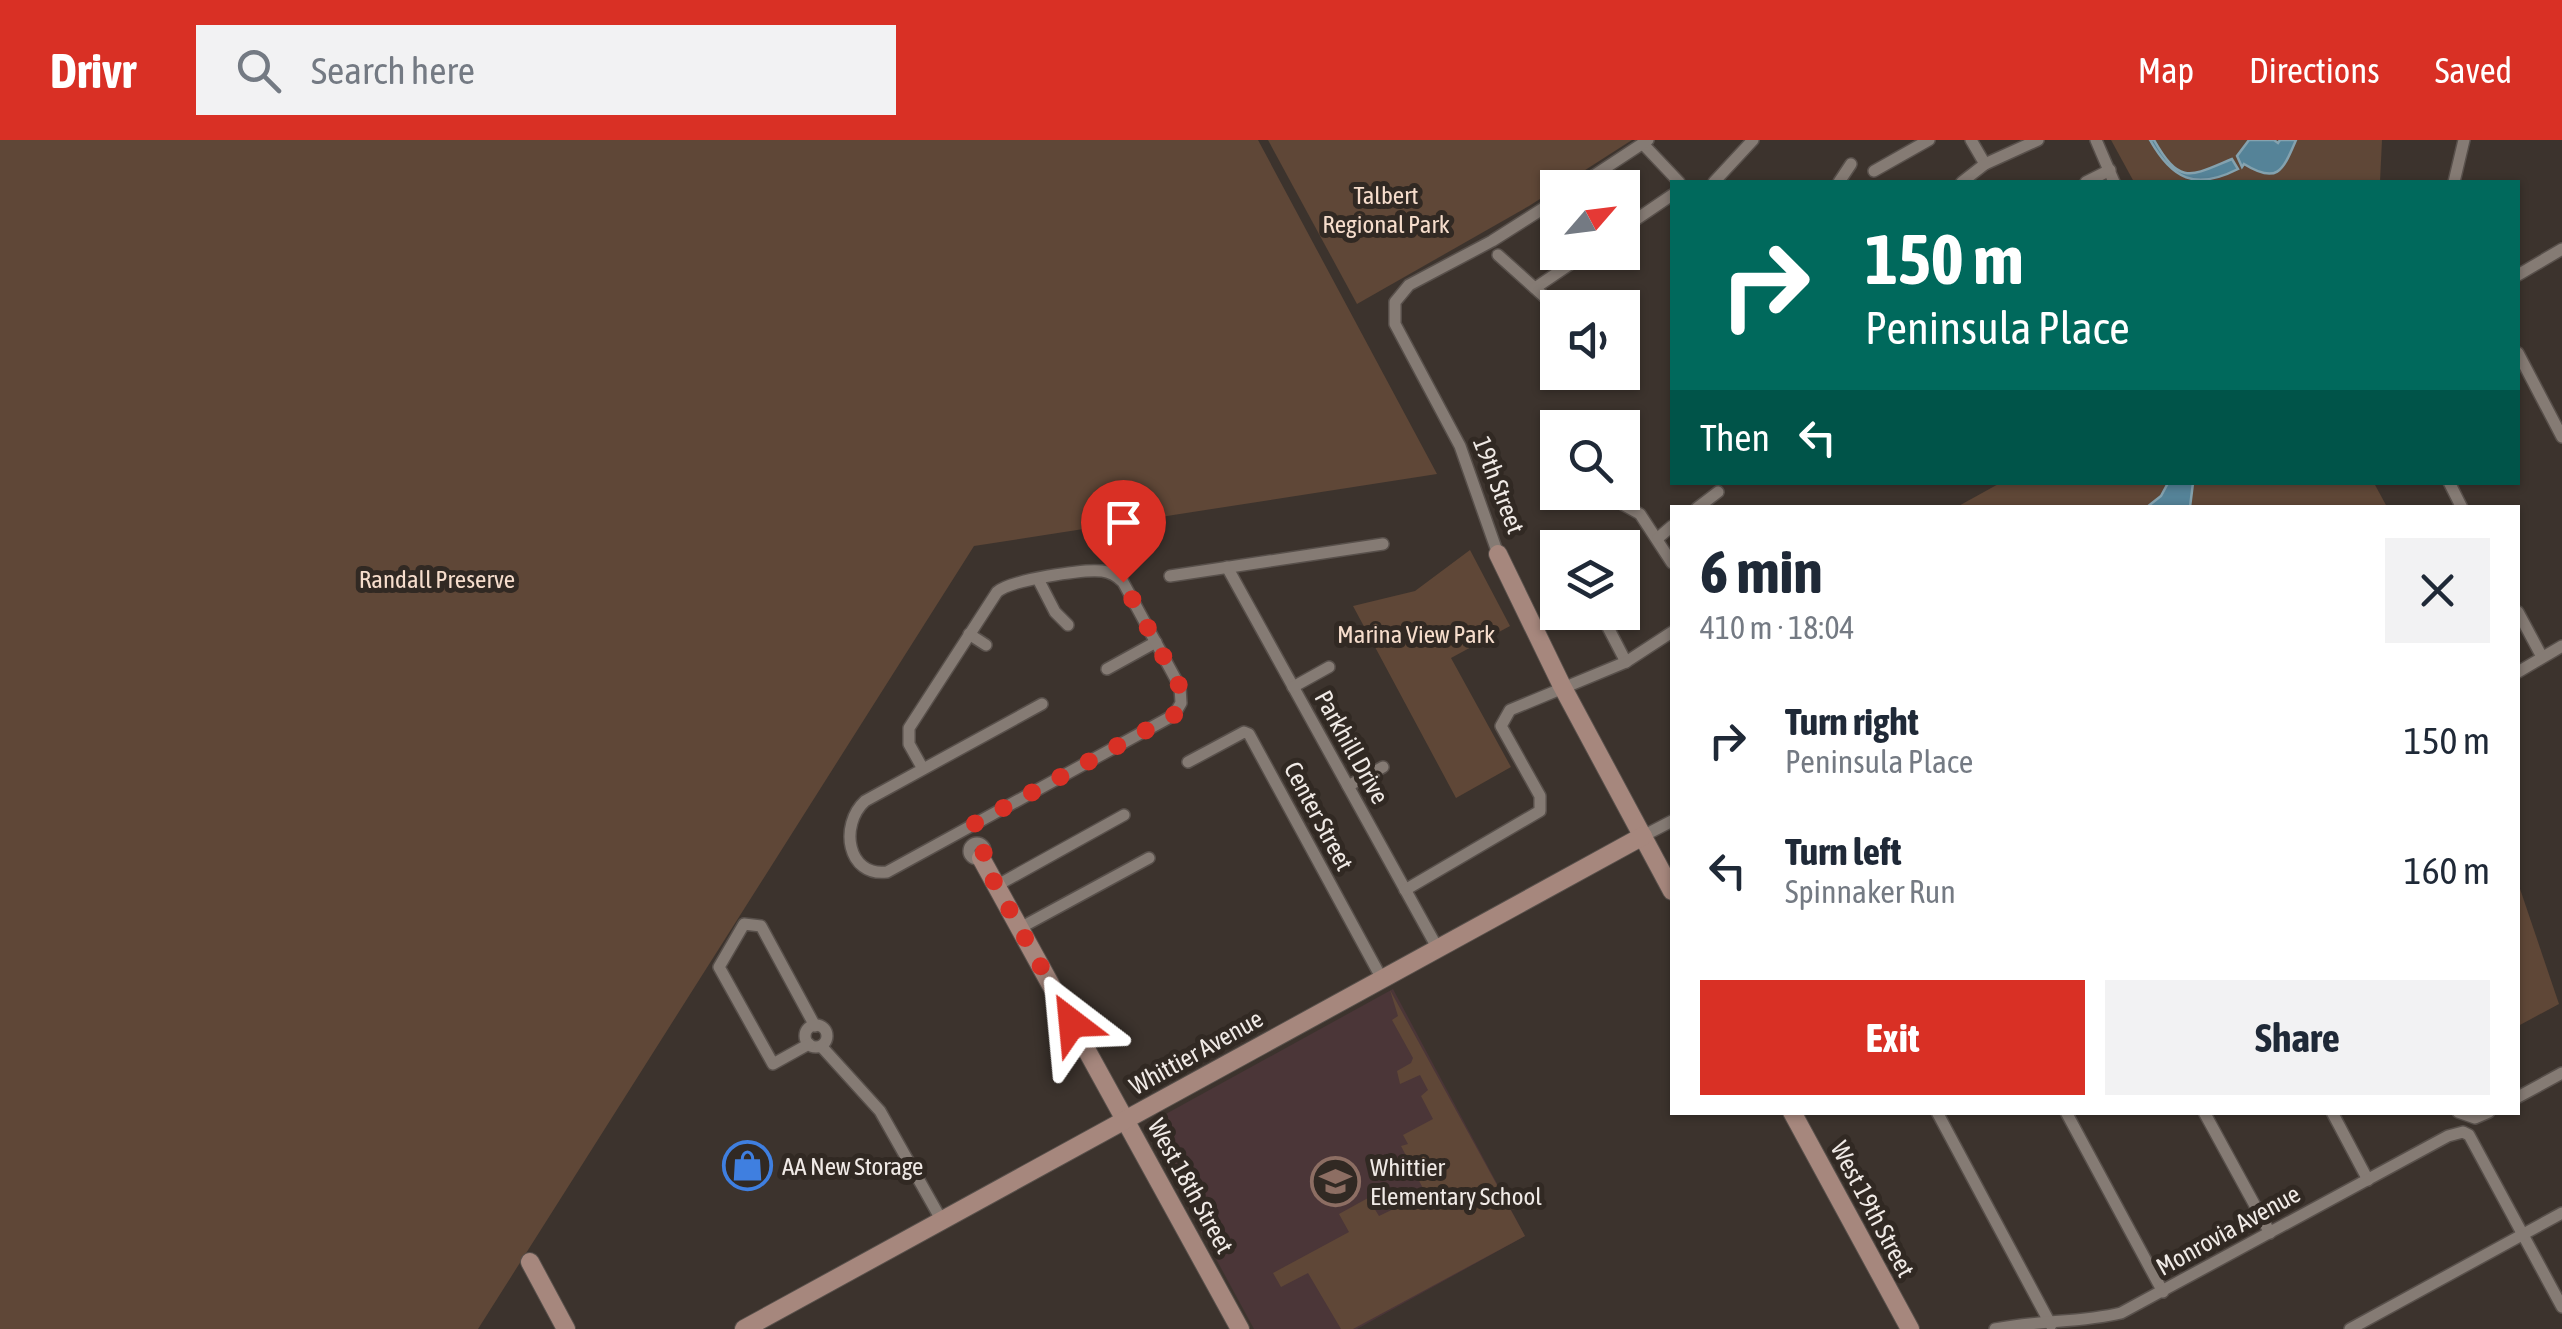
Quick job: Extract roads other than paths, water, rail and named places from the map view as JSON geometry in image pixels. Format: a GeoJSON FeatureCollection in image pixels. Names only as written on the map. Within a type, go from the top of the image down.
{"type":"FeatureCollection","features":[{"type":"Feature","properties":{"kind":"street"},"geometry":{"type":"LineString","coordinates":[[1716,180],[1753,140]]}},
{"type":"Feature","properties":{"kind":"street"},"geometry":{"type":"LineString","coordinates":[[1874,171],[1929,140]]}},
{"type":"Feature","properties":{"kind":"street"},"geometry":{"type":"LineString","coordinates":[[1971,140],[1985,164]]}},
{"type":"Feature","properties":{"kind":"street"},"geometry":{"type":"LineString","coordinates":[[1965,180],[1985,164],[2038,140]]}},
{"type":"Feature","properties":{"kind":"street"},"geometry":{"type":"LineString","coordinates":[[2096,140],[2112,176]]}},
{"type":"Feature","properties":{"kind":"street"},"geometry":{"type":"LineString","coordinates":[[2454,180],[2464,140]]}},
{"type":"Feature","properties":{"kind":"street"},"geometry":{"type":"LineString","coordinates":[[1603,170],[1646,142],[1677,180]]}},
{"type":"Feature","properties":{"kind":"street"},"geometry":{"type":"LineString","coordinates":[[1840,180],[1850,164]]}},
{"type":"Feature","properties":{"kind":"street"},"geometry":{"type":"LineString","coordinates":[[1640,217],[1670,196]]}},
{"type":"Feature","properties":{"kind":"street","name":"19th Street"},"geometry":{"type":"LineString","coordinates":[[1540,210],[1410,285],[1395,302],[1395,324],[1460,446],[1498,554],[1562,686]]}},
{"type":"Feature","properties":{"kind":"street"},"geometry":{"type":"LineString","coordinates":[[2520,274],[2562,250]]}},
{"type":"Feature","properties":{"kind":"street"},"geometry":{"type":"LineString","coordinates":[[1498,255],[1540,292]]}},
{"type":"Feature","properties":{"kind":"street"},"geometry":{"type":"LineString","coordinates":[[1536,288],[1562,270]]}},
{"type":"Feature","properties":{"kind":"street"},"geometry":{"type":"LineString","coordinates":[[2520,357],[2562,436]]}},
{"type":"Feature","properties":{"kind":"street"},"geometry":{"type":"LineString","coordinates":[[1701,505],[1718,492]]}},
{"type":"Feature","properties":{"kind":"street"},"geometry":{"type":"LineString","coordinates":[[1633,510],[1640,514],[1670,559]]}},
{"type":"Feature","properties":{"kind":"street"},"geometry":{"type":"LineString","coordinates":[[1658,538],[1670,528]]}},
{"type":"Feature","properties":{"kind":"street"},"geometry":{"type":"LineString","coordinates":[[1170,576],[1383,544]]}},
{"type":"Feature","properties":{"kind":"street","name":"Parkhill Drive"},"geometry":{"type":"LineString","coordinates":[[1227,567],[1438,949]]}},
{"type":"Feature","properties":{"kind":"street"},"geometry":{"type":"LineString","coordinates":[[922,769],[909,744],[908,728],[1003,587],[1100,570],[1113,574],[1123,582],[1180,687],[1181,703],[1174,715],[886,872],[878,874],[862,866],[850,842],[850,822],[865,801],[1042,704]]}},
{"type":"Feature","properties":{"kind":"street"},"geometry":{"type":"LineString","coordinates":[[1038,580],[1055,612],[1068,625]]}},
{"type":"Feature","properties":{"kind":"street"},"geometry":{"type":"LineString","coordinates":[[2520,616],[2542,657]]}},
{"type":"Feature","properties":{"kind":"street"},"geometry":{"type":"LineString","coordinates":[[1609,630],[1626,662]]}},
{"type":"Feature","properties":{"kind":"street"},"geometry":{"type":"LineString","coordinates":[[1405,890],[1540,811],[1540,796],[1501,726],[1510,710],[1626,662],[1670,633]]}},
{"type":"Feature","properties":{"kind":"street"},"geometry":{"type":"LineString","coordinates":[[970,634],[986,645]]}},
{"type":"Feature","properties":{"kind":"street"},"geometry":{"type":"LineString","coordinates":[[1107,668],[1156,642]]}},
{"type":"Feature","properties":{"kind":"street"},"geometry":{"type":"LineString","coordinates":[[2520,671],[2562,646]]}},
{"type":"Feature","properties":{"kind":"street"},"geometry":{"type":"LineString","coordinates":[[1293,687],[1329,667]]}},
{"type":"Feature","properties":{"kind":"street"},"geometry":{"type":"LineString","coordinates":[[1562,686],[1670,887]]}},
{"type":"Feature","properties":{"kind":"street","name":"Center Street"},"geometry":{"type":"LineString","coordinates":[[1188,762],[1244,732],[1249,734],[1382,979]]}},
{"type":"Feature","properties":{"kind":"street"},"geometry":{"type":"LineString","coordinates":[[1348,786],[1383,767]]}},
{"type":"Feature","properties":{"kind":"street"},"geometry":{"type":"LineString","coordinates":[[996,886],[1124,815]]}},
{"type":"Feature","properties":{"kind":"street","name":"Whittier Avenue"},"geometry":{"type":"LineString","coordinates":[[744,1329],[1670,822]]}},
{"type":"Feature","properties":{"kind":"street","name":"West 18th Street"},"geometry":{"type":"LineString","coordinates":[[974,824],[977,850],[1240,1329]]}},
{"type":"Feature","properties":{"kind":"street","name":"West 18th Street"},"geometry":{"type":"LineString","coordinates":[[958,834],[977,850]]}},
{"type":"Feature","properties":{"kind":"street"},"geometry":{"type":"LineString","coordinates":[[1020,928],[1149,858]]}},
{"type":"Feature","properties":{"kind":"street"},"geometry":{"type":"LineString","coordinates":[[744,924],[761,926],[815,1026],[824,1029],[827,1035],[815,1045],[773,1064],[720,967],[744,924]]}},
{"type":"Feature","properties":{"kind":"street"},"geometry":{"type":"LineString","coordinates":[[815,1045],[880,1111],[942,1221]]}},
{"type":"Feature","properties":{"kind":"street"},"geometry":{"type":"LineString","coordinates":[[2520,1096],[2562,1073]]}},
{"type":"Feature","properties":{"kind":"street","name":"West 19th Street"},"geometry":{"type":"LineString","coordinates":[[1794,1115],[1910,1329]]}},
{"type":"Feature","properties":{"kind":"street"},"geometry":{"type":"LineString","coordinates":[[1939,1115],[2051,1326]]}},
{"type":"Feature","properties":{"kind":"street"},"geometry":{"type":"LineString","coordinates":[[2068,1115],[2163,1292]]}},
{"type":"Feature","properties":{"kind":"street"},"geometry":{"type":"LineString","coordinates":[[2206,1115],[2270,1233]]}},
{"type":"Feature","properties":{"kind":"street"},"geometry":{"type":"LineString","coordinates":[[2334,1115],[2368,1180]]}},
{"type":"Feature","properties":{"kind":"street","name":"Monrovia Avenue"},"geometry":{"type":"LineString","coordinates":[[1995,1329],[2051,1326],[2121,1312],[2448,1136],[2463,1132],[2469,1135],[2522,1235]]}},
{"type":"Feature","properties":{"kind":"street"},"geometry":{"type":"LineString","coordinates":[[2350,1329],[2562,1213]]}},
{"type":"Feature","properties":{"kind":"street"},"geometry":{"type":"LineString","coordinates":[[2522,1235],[2562,1307]]}},
{"type":"Feature","properties":{"kind":"street"},"geometry":{"type":"LineString","coordinates":[[530,1262],[566,1329]]}},
{"type":"Feature","properties":{"kind":"water"},"geometry":{"type":"Polygon","coordinates":[[[2150,140],[2179,171],[2196,173],[2232,159],[2238,169],[2209,179],[2186,177],[2167,164],[2150,140]]]}},
{"type":"Feature","properties":{"kind":"water"},"geometry":{"type":"Polygon","coordinates":[[[2249,140],[2296,140],[2283,166],[2272,174],[2244,164],[2242,167],[2237,156],[2249,140]]]}},
{"type":"Feature","properties":{"kind":"water"},"geometry":{"type":"Polygon","coordinates":[[[2167,485],[2193,485],[2190,505],[2150,505],[2167,485]]]}},
{"type":"Feature","properties":{"kind":"place","name":"AA New Storage"},"geometry":{"type":"Point","coordinates":[747,1166]}},
{"type":"Feature","properties":{"kind":"place","name":"Whittier Elementary School"},"geometry":{"type":"Point","coordinates":[1335,1181]}},
{"type":"Feature","properties":{"kind":"park label","name":"Talbert Regional Park"},"geometry":{"type":"Point","coordinates":[1386,210]}},
{"type":"Feature","properties":{"kind":"park label","name":"Randall Preserve"},"geometry":{"type":"Point","coordinates":[437,579]}},
{"type":"Feature","properties":{"kind":"park label","name":"Marina View Park"},"geometry":{"type":"Point","coordinates":[1416,634]}}]}
